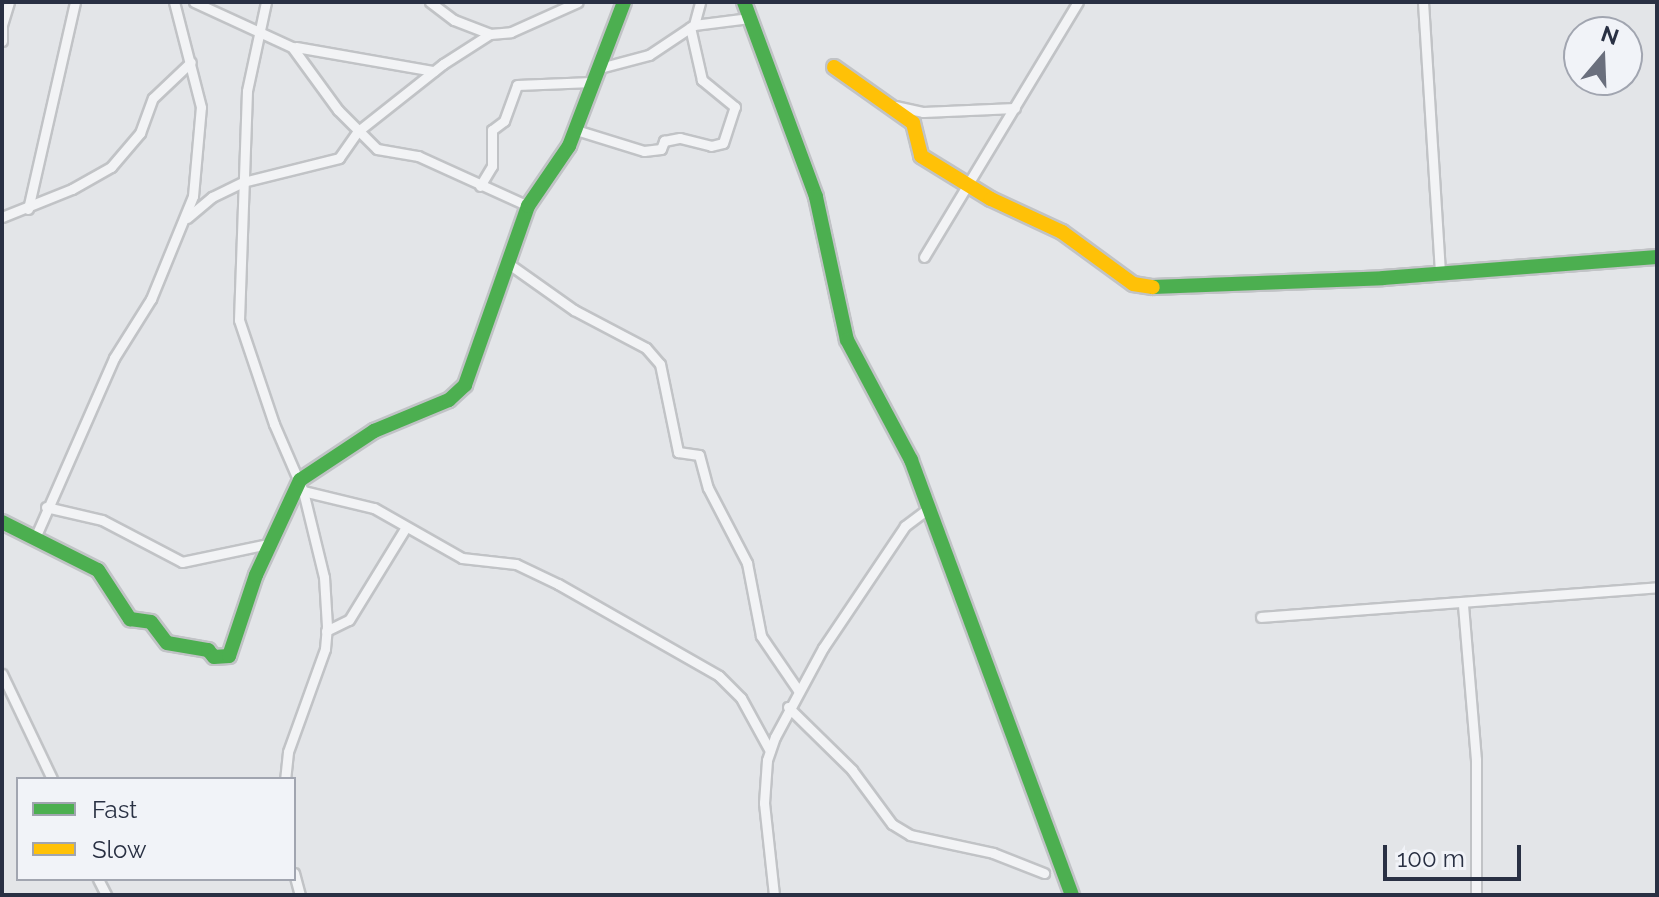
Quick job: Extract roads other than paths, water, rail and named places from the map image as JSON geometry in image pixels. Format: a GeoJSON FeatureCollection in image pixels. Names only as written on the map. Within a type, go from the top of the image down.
{"type":"FeatureCollection","features":[{"type":"Feature","properties":{"kind":"street"},"geometry":{"type":"LineString","coordinates":[[2,41],[2,25],[9,2]]}},
{"type":"Feature","properties":{"kind":"street"},"geometry":{"type":"LineString","coordinates":[[28,209],[75,2]]}},
{"type":"Feature","properties":{"kind":"street"},"geometry":{"type":"LineString","coordinates":[[35,538],[114,358],[151,299],[185,220],[193,193],[201,107],[174,2]]}},
{"type":"Feature","properties":{"kind":"street"},"geometry":{"type":"LineString","coordinates":[[194,2],[292,47],[434,71]]}},
{"type":"Feature","properties":{"kind":"street"},"geometry":{"type":"LineString","coordinates":[[266,2],[255,31],[243,182],[239,320],[274,424],[302,486],[324,577],[326,631],[317,673],[288,752],[285,777]]}},
{"type":"Feature","properties":{"kind":"street"},"geometry":{"type":"LineString","coordinates":[[430,2],[454,20],[490,34],[511,32],[578,2]]}},
{"type":"Feature","properties":{"kind":"street"},"geometry":{"type":"LineString","coordinates":[[2,522],[98,570],[130,619],[151,622],[167,643],[208,650],[214,657],[229,656],[256,575],[302,486],[374,431],[458,394],[476,366],[528,206],[576,130],[624,2]]}},
{"type":"Feature","properties":{"kind":"street"},"geometry":{"type":"LineString","coordinates":[[576,130],[644,151],[661,149],[664,141],[680,138],[711,146],[723,143],[735,107],[702,80],[692,26],[700,2]]}},
{"type":"Feature","properties":{"kind":"street"},"geometry":{"type":"LineString","coordinates":[[744,2],[816,197],[835,302],[847,340],[911,460],[1072,895]]}},
{"type":"Feature","properties":{"kind":"street"},"geometry":{"type":"LineString","coordinates":[[924,257],[1078,2]]}},
{"type":"Feature","properties":{"kind":"street"},"geometry":{"type":"LineString","coordinates":[[1423,2],[1440,274]]}},
{"type":"Feature","properties":{"kind":"street"},"geometry":{"type":"LineString","coordinates":[[480,186],[492,166],[492,130],[504,121],[517,85],[594,76],[649,55],[692,26],[750,18]]}},
{"type":"Feature","properties":{"kind":"street"},"geometry":{"type":"LineString","coordinates":[[185,220],[212,197],[243,182],[322,166],[339,158],[357,132],[434,71],[490,34]]}},
{"type":"Feature","properties":{"kind":"street"},"geometry":{"type":"LineString","coordinates":[[292,47],[357,132],[377,149],[418,156],[528,206]]}},
{"type":"Feature","properties":{"kind":"street"},"geometry":{"type":"LineString","coordinates":[[2,217],[28,209],[117,162],[140,133],[153,98],[191,62]]}},
{"type":"Feature","properties":{"kind":"street"},"geometry":{"type":"LineString","coordinates":[[834,67],[913,123],[921,156],[1062,232],[1133,284],[1165,288],[1440,274],[1657,257]]}},
{"type":"Feature","properties":{"kind":"street"},"geometry":{"type":"LineString","coordinates":[[881,100],[923,112],[1015,108]]}},
{"type":"Feature","properties":{"kind":"street"},"geometry":{"type":"LineString","coordinates":[[509,264],[574,310],[646,348],[660,364],[678,452],[699,455],[708,488],[747,563],[761,636],[798,690]]}},
{"type":"Feature","properties":{"kind":"street"},"geometry":{"type":"LineString","coordinates":[[302,486],[354,501],[462,558],[501,560],[539,574],[719,676],[741,698],[770,751]]}},
{"type":"Feature","properties":{"kind":"street"},"geometry":{"type":"LineString","coordinates":[[46,507],[102,520],[182,562],[274,543]]}},
{"type":"Feature","properties":{"kind":"street"},"geometry":{"type":"LineString","coordinates":[[774,895],[764,803],[770,751],[798,690],[905,526],[930,507]]}},
{"type":"Feature","properties":{"kind":"street"},"geometry":{"type":"LineString","coordinates":[[326,631],[349,620],[406,527]]}},
{"type":"Feature","properties":{"kind":"street"},"geometry":{"type":"LineString","coordinates":[[1261,617],[1463,605],[1657,587]]}},
{"type":"Feature","properties":{"kind":"street"},"geometry":{"type":"LineString","coordinates":[[1463,605],[1476,760],[1476,895]]}},
{"type":"Feature","properties":{"kind":"street"},"geometry":{"type":"LineString","coordinates":[[2,674],[51,777]]}},
{"type":"Feature","properties":{"kind":"street"},"geometry":{"type":"LineString","coordinates":[[788,707],[852,770],[892,824],[910,835],[993,853],[1044,873]]}}]}
